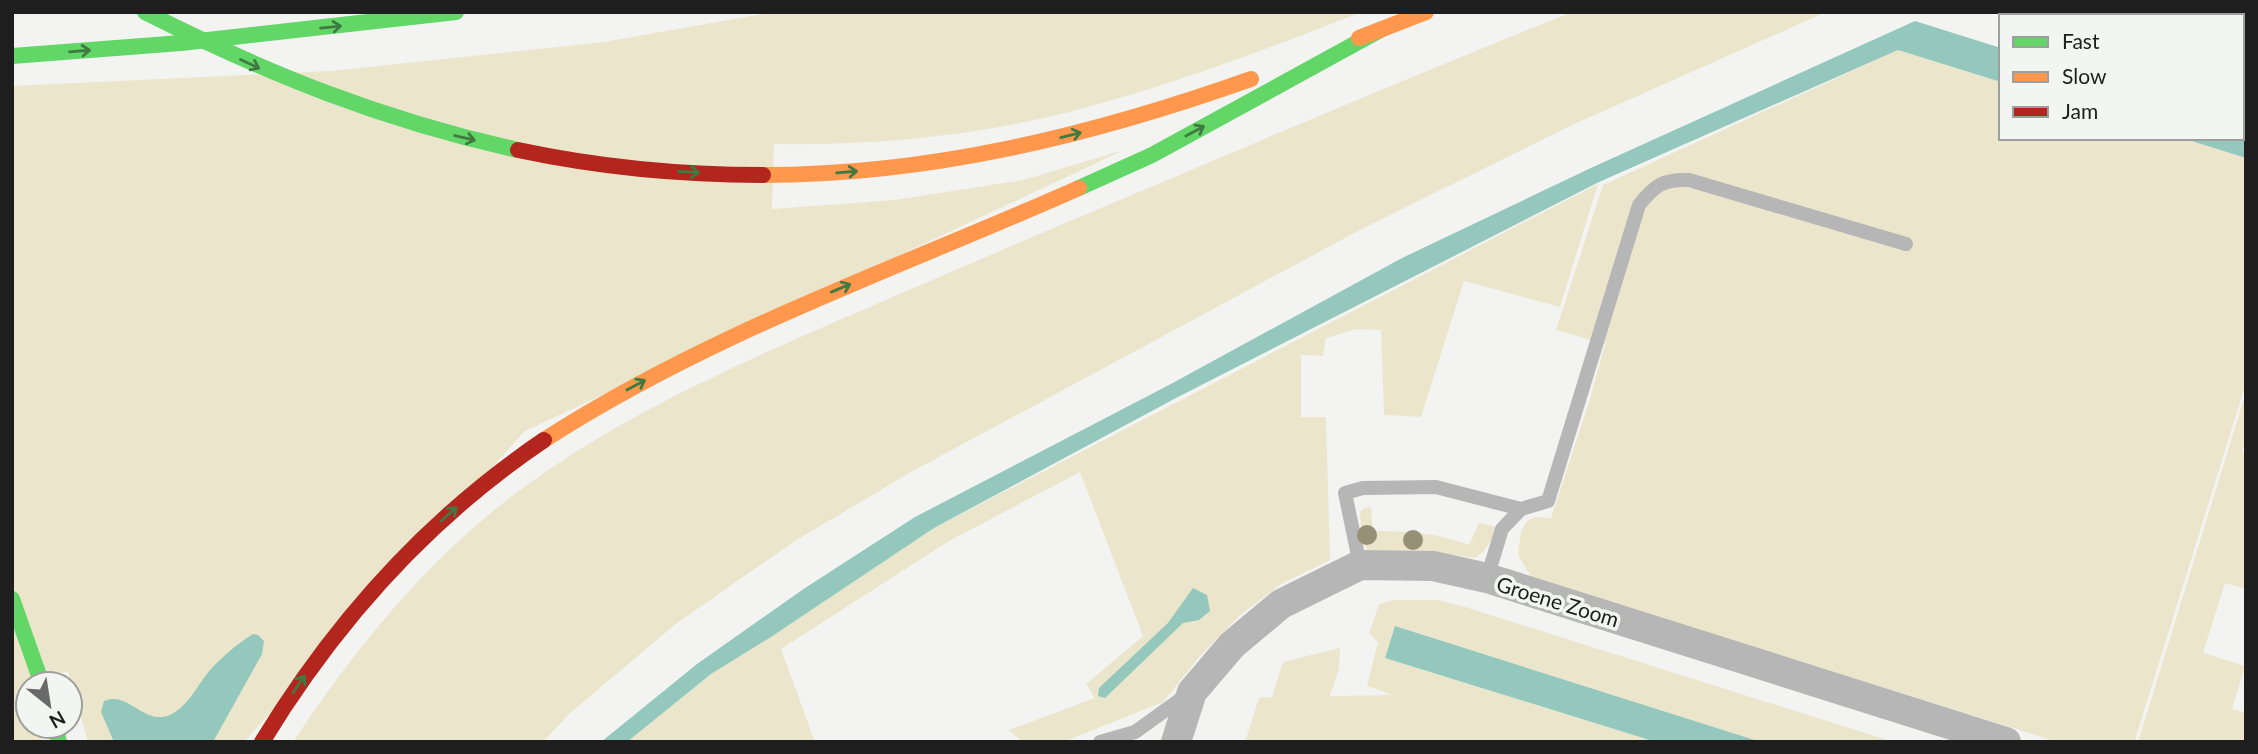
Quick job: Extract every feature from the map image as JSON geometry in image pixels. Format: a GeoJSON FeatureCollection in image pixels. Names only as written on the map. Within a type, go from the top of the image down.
{"type":"FeatureCollection","features":[{"type":"Feature","properties":{"kind":"highway"},"geometry":{"type":"LineString","coordinates":[[145,12],[214,48],[308,89],[372,112],[454,136],[506,148],[620,167],[778,175],[905,166],[1018,148],[1139,117],[1212,93],[1426,12]]}},
{"type":"Feature","properties":{"kind":"highway"},"geometry":{"type":"LineString","coordinates":[[12,57],[221,38],[456,12]]}},
{"type":"Feature","properties":{"kind":"highway"},"geometry":{"type":"LineString","coordinates":[[262,742],[318,655],[406,553],[505,468],[561,429],[629,389],[773,318],[1135,163],[1382,29]]}},
{"type":"Feature","properties":{"kind":"highway"},"geometry":{"type":"LineString","coordinates":[[12,598],[37,670]]}},
{"type":"Feature","properties":{"kind":"street","name":"Groene Zoom"},"geometry":{"type":"LineString","coordinates":[[1176,742],[1192,692],[1232,645],[1281,604],[1360,565],[1433,566],[1487,578],[2006,742]]}},
{"type":"Feature","properties":{"kind":"lane"},"geometry":{"type":"LineString","coordinates":[[1487,578],[1502,529],[1521,509],[1548,501],[1639,205],[1651,190],[1670,180],[1689,180],[1906,244]]}},
{"type":"Feature","properties":{"kind":"lane"},"geometry":{"type":"LineString","coordinates":[[1360,565],[1345,493],[1363,488],[1436,487],[1521,509]]}},
{"type":"Feature","properties":{"kind":"lane"},"geometry":{"type":"LineString","coordinates":[[1100,742],[1135,732],[1192,692]]}},
{"type":"Feature","properties":{"kind":"shaded area"},"geometry":{"type":"Polygon","coordinates":[[[774,12],[1362,12],[1178,80],[1103,103],[1030,121],[920,138],[774,144],[772,209],[895,200],[1023,180],[1124,150],[525,431],[244,742],[88,742],[84,728],[84,670],[14,670],[14,740],[42,742],[12,742],[12,86],[331,71],[604,42],[774,12]]]}},
{"type":"Feature","properties":{"kind":"shaded area"},"geometry":{"type":"Polygon","coordinates":[[[1572,12],[1826,12],[1570,126],[1358,231],[911,472],[795,541],[677,623],[570,713],[543,742],[293,742],[371,635],[430,569],[462,538],[531,482],[604,435],[718,374],[837,321],[1311,119],[1572,12]]]}},
{"type":"Feature","properties":{"kind":"shaded area"},"geometry":{"type":"Polygon","coordinates":[[[2075,12],[2192,14],[2080,14],[2075,12]]]}},
{"type":"Feature","properties":{"kind":"shaded area"},"geometry":{"type":"Polygon","coordinates":[[[1915,21],[1999,47],[1999,81],[1898,50],[1599,182],[1176,398],[934,528],[711,674],[627,742],[601,742],[697,664],[805,588],[915,517],[1169,385],[1402,258],[1593,167],[1915,21]]]}},
{"type":"Feature","properties":{"kind":"shaded area"},"geometry":{"type":"Polygon","coordinates":[[[1898,50],[1999,81],[1999,140],[2188,140],[2246,158],[2246,383],[2135,740],[2138,742],[2058,742],[1532,578],[1518,555],[1521,531],[1527,521],[1535,517],[1551,518],[1605,344],[1556,330],[1603,185],[1898,50]]]}},
{"type":"Feature","properties":{"kind":"shaded area"},"geometry":{"type":"Polygon","coordinates":[[[2246,125],[2246,158],[2188,140],[2244,140],[2246,125]]]}},
{"type":"Feature","properties":{"kind":"shaded area"},"geometry":{"type":"Polygon","coordinates":[[[1598,184],[1560,307],[1464,281],[1421,417],[1384,415],[1381,330],[1356,329],[1326,338],[1323,356],[1301,355],[1301,417],[1326,417],[1330,560],[1281,584],[1239,616],[1199,657],[1163,702],[1063,742],[1022,742],[1009,730],[1095,698],[1086,684],[1143,636],[1080,472],[949,541],[781,649],[815,742],[627,742],[711,674],[934,528],[1598,184]]]}},
{"type":"Feature","properties":{"kind":"shaded area"},"geometry":{"type":"Polygon","coordinates":[[[2246,392],[2246,441],[2242,452],[2246,453],[2246,589],[2225,583],[2203,653],[2245,666],[2232,709],[2246,713],[2244,742],[2138,742],[2246,392]]]}},
{"type":"Feature","properties":{"kind":"shaded area"},"geometry":{"type":"Polygon","coordinates":[[[1371,507],[1373,531],[1422,534],[1469,545],[1479,523],[1494,526],[1497,531],[1484,551],[1475,558],[1424,551],[1371,553],[1362,544],[1360,512],[1371,507]]]}},
{"type":"Feature","properties":{"kind":"shaded area"},"geometry":{"type":"Polygon","coordinates":[[[1193,588],[1207,595],[1210,611],[1199,620],[1183,623],[1105,698],[1098,696],[1099,688],[1168,623],[1193,588]]]}},
{"type":"Feature","properties":{"kind":"shaded area"},"geometry":{"type":"Polygon","coordinates":[[[1393,600],[1438,600],[1465,607],[1894,742],[1761,742],[1395,626],[1385,658],[1656,742],[1245,742],[1259,698],[1272,697],[1283,662],[1340,648],[1339,669],[1330,696],[1393,695],[1367,686],[1378,642],[1369,634],[1379,604],[1393,600]]]}},
{"type":"Feature","properties":{"kind":"shaded area"},"geometry":{"type":"Polygon","coordinates":[[[1395,626],[1761,742],[1656,742],[1385,658],[1395,626]]]}},
{"type":"Feature","properties":{"kind":"shaded area"},"geometry":{"type":"Polygon","coordinates":[[[253,634],[264,641],[262,654],[213,742],[114,742],[101,712],[104,701],[121,700],[152,716],[170,715],[187,701],[220,660],[253,634]]]}},
{"type":"Feature","properties":{"kind":"waterway"},"geometry":{"type":"LineString","coordinates":[[2211,12],[2216,14]]}},
{"type":"Feature","properties":{"kind":"traffic: fast"},"geometry":{"type":"LineString","coordinates":[[145,12],[236,56],[327,93],[373,110],[518,150]]}},
{"type":"Feature","properties":{"kind":"traffic: fast"},"geometry":{"type":"LineString","coordinates":[[12,56],[181,43],[456,12]]}},
{"type":"Feature","properties":{"kind":"traffic: fast"},"geometry":{"type":"LineString","coordinates":[[1079,188],[1152,155],[1382,29]]}},
{"type":"Feature","properties":{"kind":"traffic: fast"},"geometry":{"type":"LineString","coordinates":[[12,599],[37,670]]}},
{"type":"Feature","properties":{"kind":"traffic: slow"},"geometry":{"type":"LineString","coordinates":[[1359,38],[1426,12]]}},
{"type":"Feature","properties":{"kind":"traffic: slow"},"geometry":{"type":"LineString","coordinates":[[763,175],[888,168],[1011,148],[1132,118],[1251,79]]}},
{"type":"Feature","properties":{"kind":"traffic: slow"},"geometry":{"type":"LineString","coordinates":[[544,440],[608,401],[739,334],[1079,188]]}},
{"type":"Feature","properties":{"kind":"traffic: jam"},"geometry":{"type":"LineString","coordinates":[[518,150],[640,169],[763,175]]}},
{"type":"Feature","properties":{"kind":"traffic: jam"},"geometry":{"type":"LineString","coordinates":[[262,742],[320,655],[386,576],[461,504],[544,440]]}}]}
